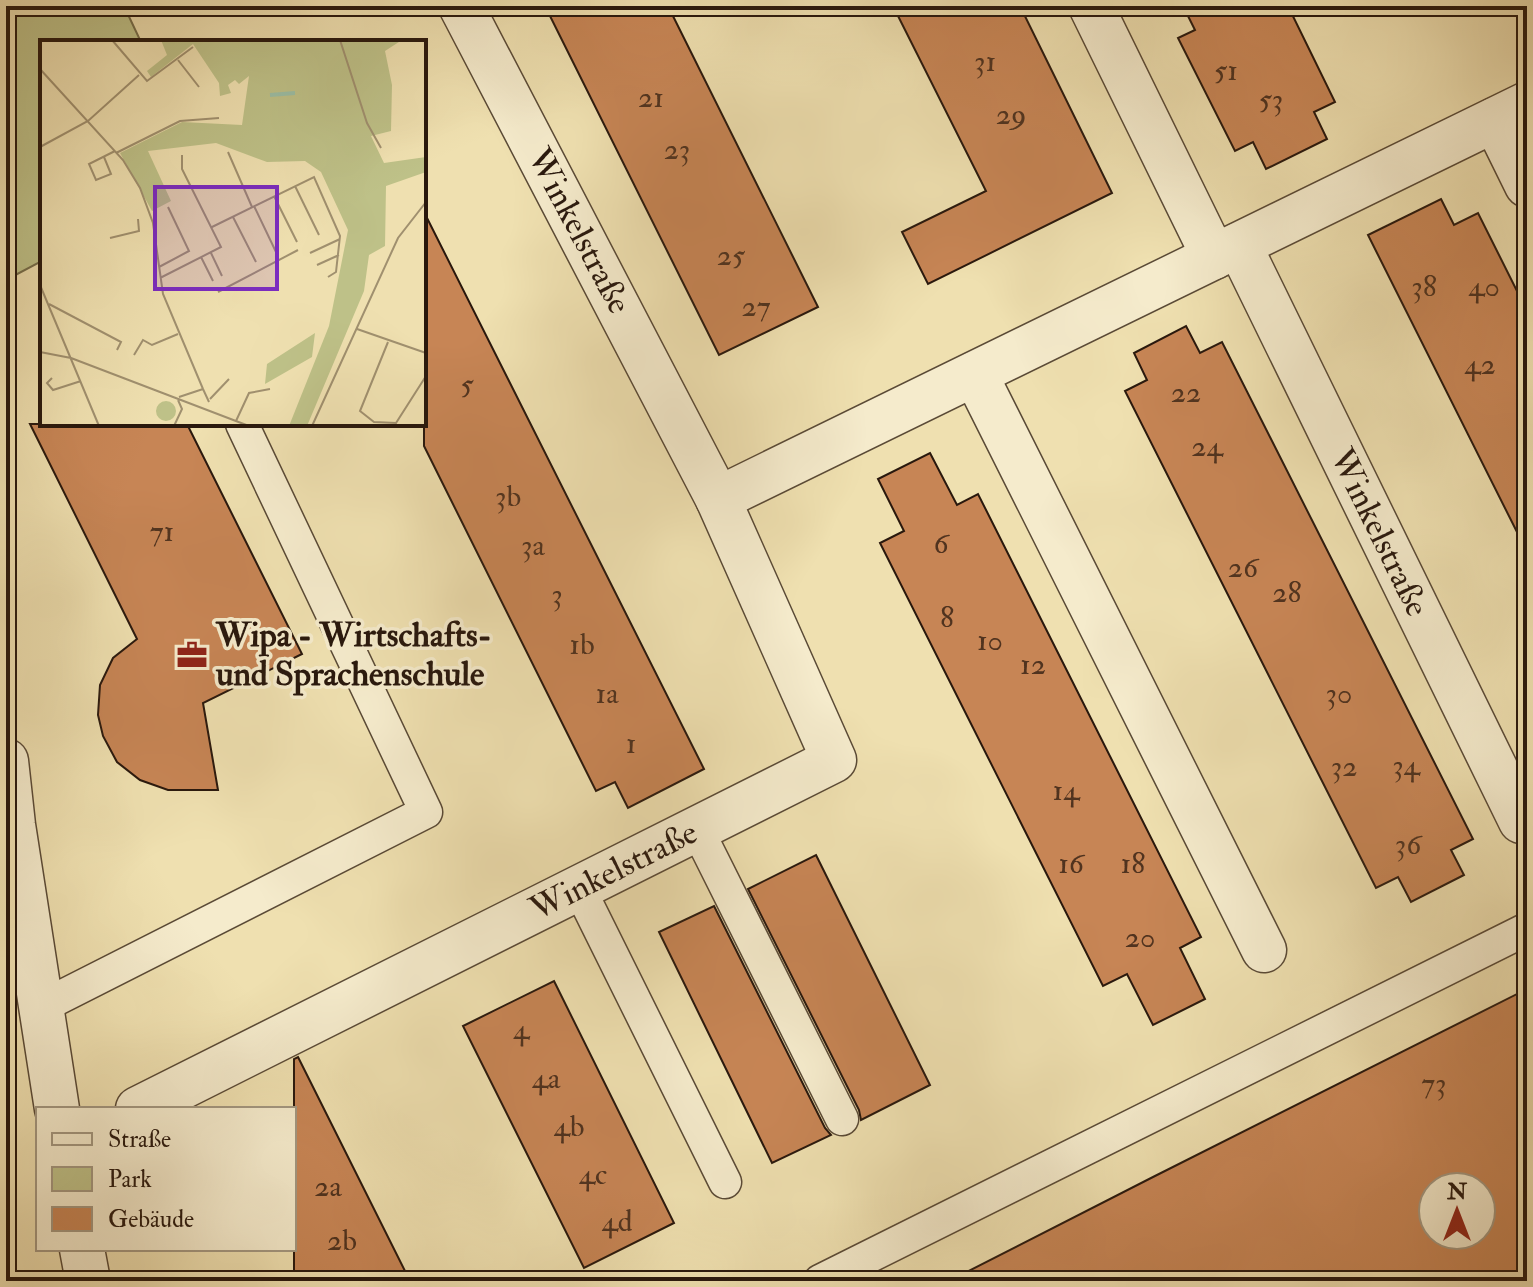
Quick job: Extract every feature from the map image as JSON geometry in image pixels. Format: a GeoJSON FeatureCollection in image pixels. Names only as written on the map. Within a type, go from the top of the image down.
{"type":"FeatureCollection","features":[{"type":"Feature","properties":{"kind":"street","name":"Winkelstraße"},"geometry":{"type":"LineString","coordinates":[[142,1107],[834,760],[718,499],[461,6]]}},
{"type":"Feature","properties":{"kind":"street","name":"Winkelstraße"},"geometry":{"type":"LineString","coordinates":[[1091,6],[1226,251],[1521,821]]}},
{"type":"Feature","properties":{"kind":"street"},"geometry":{"type":"LineString","coordinates":[[718,499],[1511,112],[1527,185]]}},
{"type":"Feature","properties":{"kind":"street"},"geometry":{"type":"LineString","coordinates":[[975,374],[1264,950]]}},
{"type":"Feature","properties":{"kind":"street"},"geometry":{"type":"LineString","coordinates":[[6,761],[57,1107]]}},
{"type":"Feature","properties":{"kind":"street"},"geometry":{"type":"LineString","coordinates":[[82,1251],[88,1281]]}},
{"type":"Feature","properties":{"kind":"lane"},"geometry":{"type":"LineString","coordinates":[[41,1007],[426,812],[243,426]]}},
{"type":"Feature","properties":{"kind":"lane"},"geometry":{"type":"LineString","coordinates":[[697,829],[842,1119]]}},
{"type":"Feature","properties":{"kind":"lane"},"geometry":{"type":"LineString","coordinates":[[579,888],[725,1182]]}},
{"type":"Feature","properties":{"kind":"lane"},"geometry":{"type":"LineString","coordinates":[[820,1281],[1527,929]]}},
{"type":"Feature","properties":{"kind":"green space"},"geometry":{"type":"Polygon","coordinates":[[[6,6],[124,6],[140,40],[40,40],[40,262],[6,280],[6,6]]]}},
{"type":"Feature","properties":{"kind":"building"},"geometry":{"type":"Polygon","coordinates":[[[545,6],[668,6],[818,307],[719,355],[545,6]]]}},
{"type":"Feature","properties":{"kind":"building"},"geometry":{"type":"Polygon","coordinates":[[[893,6],[1020,6],[1112,193],[928,284],[902,232],[986,191],[893,6]]]}},
{"type":"Feature","properties":{"kind":"building"},"geometry":{"type":"Polygon","coordinates":[[[1183,6],[1288,6],[1335,102],[1314,112],[1327,139],[1266,169],[1253,142],[1235,151],[1178,38],[1195,30],[1183,6]]]}},
{"type":"Feature","properties":{"kind":"building"},"geometry":{"type":"Polygon","coordinates":[[[1441,199],[1454,225],[1478,213],[1527,311],[1527,552],[1368,235],[1441,199]]]}},
{"type":"Feature","properties":{"kind":"building"},"geometry":{"type":"Polygon","coordinates":[[[426,216],[704,769],[628,808],[615,782],[596,791],[424,446],[426,216]]]}},
{"type":"Feature","properties":{"kind":"building"},"geometry":{"type":"Polygon","coordinates":[[[1186,326],[1200,353],[1222,342],[1473,839],[1451,850],[1464,875],[1411,902],[1398,877],[1376,888],[1125,391],[1147,380],[1134,353],[1186,326]]]}},
{"type":"Feature","properties":{"kind":"building"},"geometry":{"type":"Polygon","coordinates":[[[30,424],[188,426],[302,654],[203,703],[218,790],[168,790],[140,780],[117,762],[103,736],[98,715],[100,685],[113,658],[137,639],[30,424]]]}},
{"type":"Feature","properties":{"kind":"building"},"geometry":{"type":"Polygon","coordinates":[[[930,453],[957,505],[978,494],[1201,937],[1180,948],[1205,999],[1153,1025],[1127,974],[1103,986],[880,543],[904,531],[878,479],[930,453]]]}},
{"type":"Feature","properties":{"kind":"building"},"geometry":{"type":"Polygon","coordinates":[[[816,855],[930,1085],[861,1120],[859,1110],[748,889],[816,855]]]}},
{"type":"Feature","properties":{"kind":"building"},"geometry":{"type":"Polygon","coordinates":[[[714,906],[831,1135],[772,1163],[659,932],[714,906]]]}},
{"type":"Feature","properties":{"kind":"building"},"geometry":{"type":"Polygon","coordinates":[[[554,981],[674,1223],[584,1268],[463,1026],[554,981]]]}},
{"type":"Feature","properties":{"kind":"building"},"geometry":{"type":"Polygon","coordinates":[[[1527,989],[1527,1281],[949,1281],[1153,1177],[1527,989]]]}},
{"type":"Feature","properties":{"kind":"building"},"geometry":{"type":"Polygon","coordinates":[[[298,1057],[410,1281],[294,1281],[294,1059],[298,1057]]]}},
{"type":"Feature","properties":{"kind":"place","name":"Wipa - Wirtschafts- und Sprachenschule"},"geometry":{"type":"Point","coordinates":[192,655]}}]}
